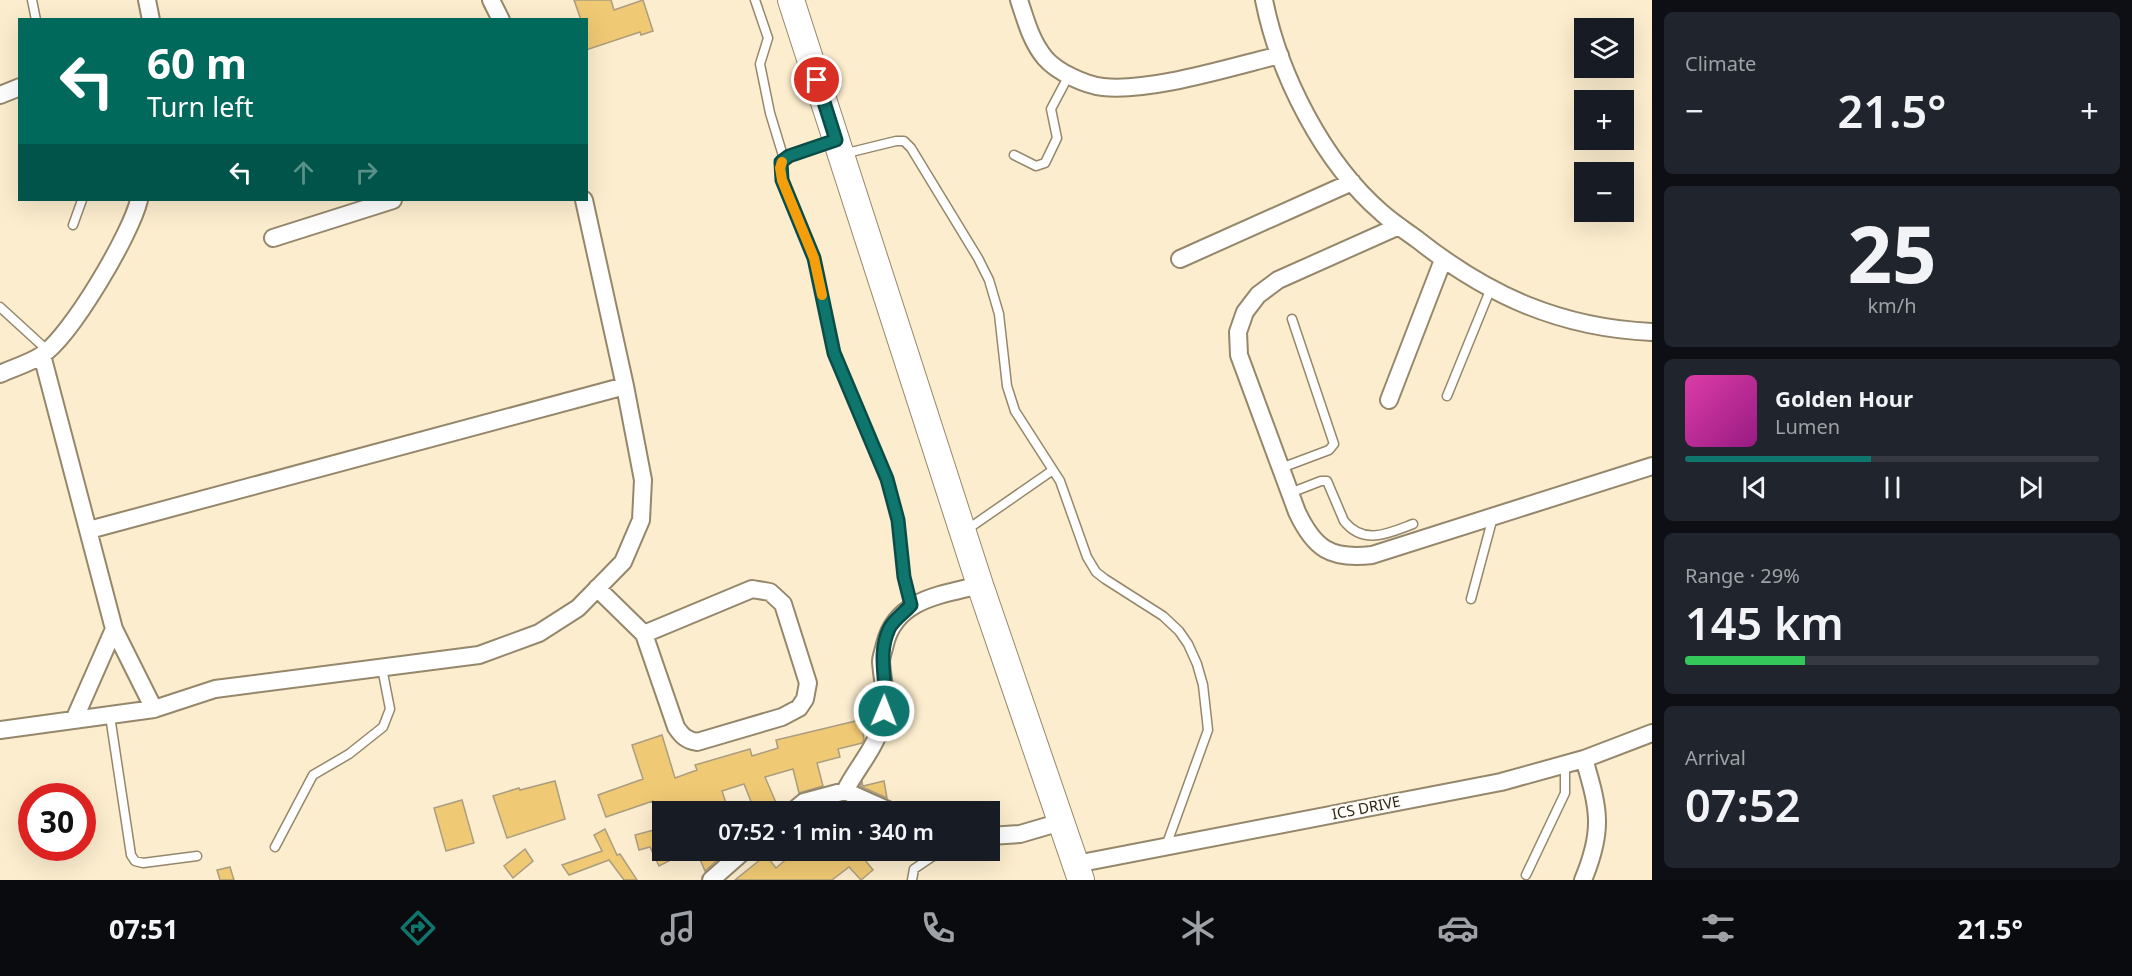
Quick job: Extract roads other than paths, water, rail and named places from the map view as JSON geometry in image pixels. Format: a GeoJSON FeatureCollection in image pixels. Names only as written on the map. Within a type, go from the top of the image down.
{"type":"FeatureCollection","features":[{"type":"Feature","properties":{"kind":"main road"},"geometry":{"type":"LineString","coordinates":[[790,0],[980,585],[1078,872]]}},
{"type":"Feature","properties":{"kind":"street"},"geometry":{"type":"LineString","coordinates":[[147,0],[151,18]]}},
{"type":"Feature","properties":{"kind":"street"},"geometry":{"type":"LineString","coordinates":[[491,0],[500,18]]}},
{"type":"Feature","properties":{"kind":"street"},"geometry":{"type":"LineString","coordinates":[[1019,0],[1030,36],[1047,60],[1069,75],[1101,87],[1147,86],[1280,55]]}},
{"type":"Feature","properties":{"kind":"street"},"geometry":{"type":"LineString","coordinates":[[1264,0],[1269,24],[1287,76],[1308,117],[1352,182],[1381,212],[1443,260],[1491,288],[1543,313],[1585,325],[1652,332]]}},
{"type":"Feature","properties":{"kind":"street"},"geometry":{"type":"LineString","coordinates":[[0,95],[18,88]]}},
{"type":"Feature","properties":{"kind":"street"},"geometry":{"type":"LineString","coordinates":[[1180,258],[1352,182]]}},
{"type":"Feature","properties":{"kind":"street"},"geometry":{"type":"LineString","coordinates":[[0,374],[45,352],[70,326],[105,272],[139,201]]}},
{"type":"Feature","properties":{"kind":"street"},"geometry":{"type":"LineString","coordinates":[[273,238],[390,201]]}},
{"type":"Feature","properties":{"kind":"street"},"geometry":{"type":"LineString","coordinates":[[0,730],[154,709],[215,689],[479,655],[539,633],[578,608],[623,562],[641,520],[643,480],[584,201]]}},
{"type":"Feature","properties":{"kind":"street"},"geometry":{"type":"LineString","coordinates":[[1399,226],[1278,280],[1258,295],[1245,312],[1238,332],[1239,355],[1290,493],[1307,532],[1318,545],[1335,554],[1353,557],[1372,555],[1652,466]]}},
{"type":"Feature","properties":{"kind":"street"},"geometry":{"type":"LineString","coordinates":[[1389,400],[1443,260]]}},
{"type":"Feature","properties":{"kind":"street"},"geometry":{"type":"LineString","coordinates":[[45,352],[114,629],[154,709]]}},
{"type":"Feature","properties":{"kind":"street"},"geometry":{"type":"LineString","coordinates":[[89,530],[625,386]]}},
{"type":"Feature","properties":{"kind":"street"},"geometry":{"type":"LineString","coordinates":[[845,791],[870,752],[881,727],[887,696],[881,660],[889,627],[911,605],[980,585]]}},
{"type":"Feature","properties":{"kind":"street"},"geometry":{"type":"LineString","coordinates":[[597,588],[644,634],[676,727],[689,741],[697,742],[782,717],[799,708],[805,699],[808,683],[787,615],[783,604],[770,592],[752,589],[644,634]]}},
{"type":"Feature","properties":{"kind":"street"},"geometry":{"type":"LineString","coordinates":[[74,720],[114,629]]}},
{"type":"Feature","properties":{"kind":"street","name":"ICS DRIVE"},"geometry":{"type":"LineString","coordinates":[[1078,872],[1166,846],[1501,782],[1584,759],[1652,733]]}},
{"type":"Feature","properties":{"kind":"street"},"geometry":{"type":"LineString","coordinates":[[1583,880],[1593,857],[1599,826],[1596,798],[1584,759]]}},
{"type":"Feature","properties":{"kind":"street"},"geometry":{"type":"LineString","coordinates":[[808,801],[845,791],[867,801]]}},
{"type":"Feature","properties":{"kind":"street"},"geometry":{"type":"LineString","coordinates":[[1000,835],[1020,834],[1061,822]]}},
{"type":"Feature","properties":{"kind":"street"},"geometry":{"type":"LineString","coordinates":[[711,880],[733,861]]}},
{"type":"Feature","properties":{"kind":"lane"},"geometry":{"type":"LineString","coordinates":[[32,0],[36,18]]}},
{"type":"Feature","properties":{"kind":"lane"},"geometry":{"type":"LineString","coordinates":[[755,0],[768,38],[760,64],[770,113],[784,159]]}},
{"type":"Feature","properties":{"kind":"lane"},"geometry":{"type":"LineString","coordinates":[[1014,155],[1036,166],[1045,163],[1057,138],[1051,109],[1069,75]]}},
{"type":"Feature","properties":{"kind":"lane"},"geometry":{"type":"LineString","coordinates":[[911,605],[904,577],[895,506],[887,479],[834,353],[814,258],[781,174],[781,162],[784,159],[839,147],[896,141],[904,141],[911,148],[978,258],[999,314],[1007,386],[1015,411],[1053,470],[1066,496],[1087,557],[1096,572],[1163,616],[1179,631],[1188,644],[1203,685],[1208,730],[1166,846]]}},
{"type":"Feature","properties":{"kind":"lane"},"geometry":{"type":"LineString","coordinates":[[73,225],[82,201]]}},
{"type":"Feature","properties":{"kind":"lane"},"geometry":{"type":"LineString","coordinates":[[1447,396],[1491,288]]}},
{"type":"Feature","properties":{"kind":"lane"},"geometry":{"type":"LineString","coordinates":[[0,307],[45,352]]}},
{"type":"Feature","properties":{"kind":"lane"},"geometry":{"type":"LineString","coordinates":[[1281,468],[1329,450],[1334,444],[1292,319]]}},
{"type":"Feature","properties":{"kind":"lane"},"geometry":{"type":"LineString","coordinates":[[963,532],[1053,470]]}},
{"type":"Feature","properties":{"kind":"lane"},"geometry":{"type":"LineString","coordinates":[[1290,493],[1321,481],[1327,481],[1348,527],[1370,537],[1378,537],[1413,524]]}},
{"type":"Feature","properties":{"kind":"lane"},"geometry":{"type":"LineString","coordinates":[[1471,599],[1493,517]]}},
{"type":"Feature","properties":{"kind":"lane"},"geometry":{"type":"LineString","coordinates":[[275,847],[313,775],[349,754],[383,727],[390,709],[382,668]]}},
{"type":"Feature","properties":{"kind":"lane"},"geometry":{"type":"LineString","coordinates":[[110,716],[130,855],[135,861],[143,863],[197,856]]}},
{"type":"Feature","properties":{"kind":"lane"},"geometry":{"type":"LineString","coordinates":[[1526,875],[1565,793],[1565,764]]}},
{"type":"Feature","properties":{"kind":"lane"},"geometry":{"type":"LineString","coordinates":[[912,880],[914,869],[926,861]]}}]}
